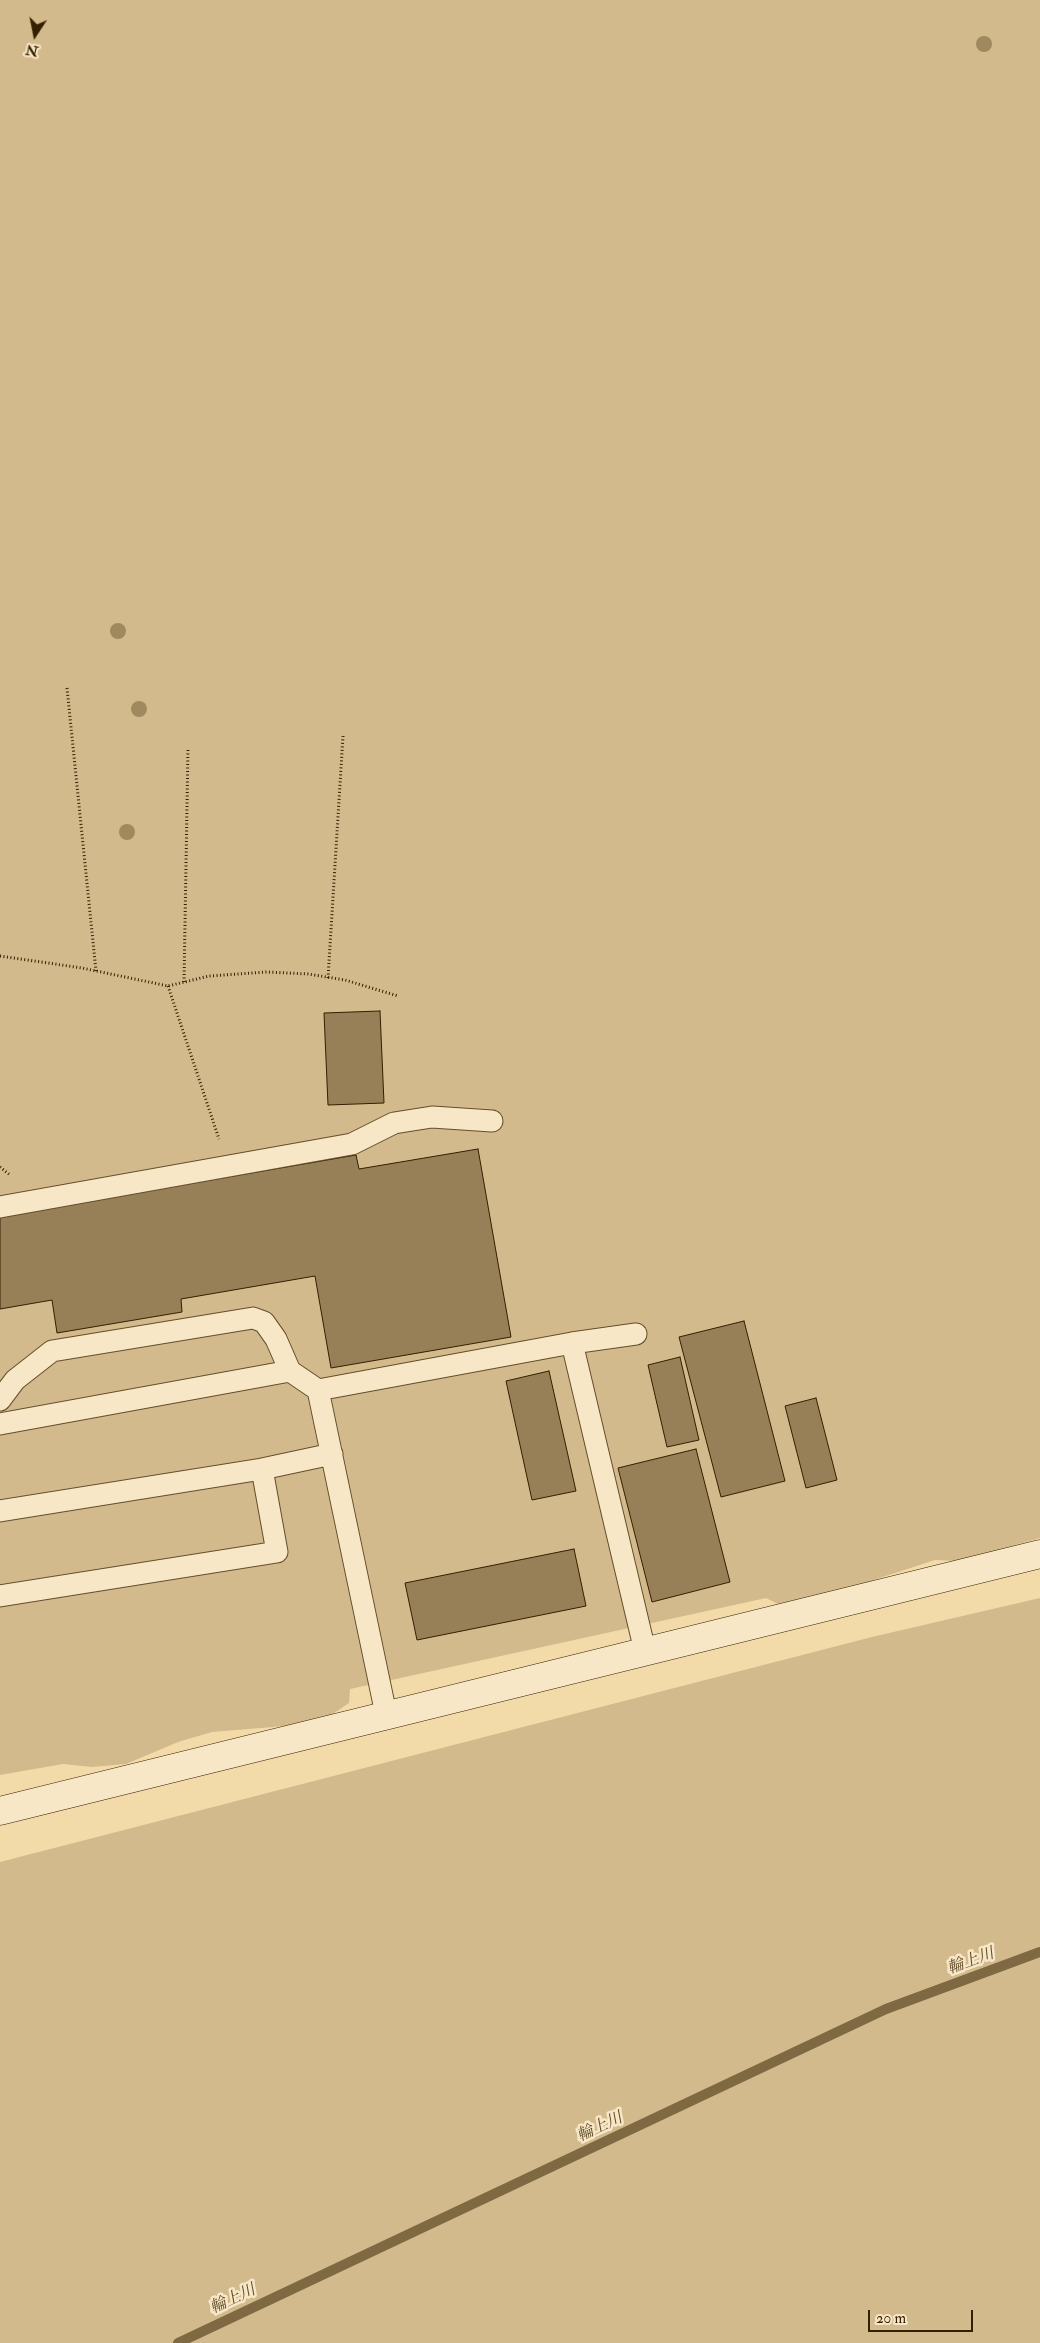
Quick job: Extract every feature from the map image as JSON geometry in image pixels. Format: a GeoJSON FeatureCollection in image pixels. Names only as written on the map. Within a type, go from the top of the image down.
{"type":"FeatureCollection","features":[{"type":"Feature","properties":{"kind":"street"},"geometry":{"type":"LineString","coordinates":[[0,1811],[386,1714],[1040,1554]]}},
{"type":"Feature","properties":{"kind":"lane"},"geometry":{"type":"LineString","coordinates":[[0,1207],[352,1144],[394,1122],[432,1118],[492,1121]]}},
{"type":"Feature","properties":{"kind":"lane"},"geometry":{"type":"LineString","coordinates":[[0,1400],[15,1380],[52,1351],[253,1318],[264,1322],[276,1339],[290,1371],[318,1390],[386,1714]]}},
{"type":"Feature","properties":{"kind":"lane"},"geometry":{"type":"LineString","coordinates":[[318,1390],[636,1334]]}},
{"type":"Feature","properties":{"kind":"lane"},"geometry":{"type":"LineString","coordinates":[[572,1344],[645,1651]]}},
{"type":"Feature","properties":{"kind":"lane"},"geometry":{"type":"LineString","coordinates":[[0,1424],[290,1371]]}},
{"type":"Feature","properties":{"kind":"lane"},"geometry":{"type":"LineString","coordinates":[[0,1510],[262,1469],[332,1454]]}},
{"type":"Feature","properties":{"kind":"lane"},"geometry":{"type":"LineString","coordinates":[[0,1596],[278,1552],[262,1469]]}},
{"type":"Feature","properties":{"kind":"path"},"geometry":{"type":"LineString","coordinates":[[67,688],[96,971]]}},
{"type":"Feature","properties":{"kind":"path"},"geometry":{"type":"LineString","coordinates":[[328,978],[343,736]]}},
{"type":"Feature","properties":{"kind":"path"},"geometry":{"type":"LineString","coordinates":[[184,982],[188,748]]}},
{"type":"Feature","properties":{"kind":"path"},"geometry":{"type":"LineString","coordinates":[[0,956],[96,971],[168,986],[208,976],[244,972],[308,974],[398,996]]}},
{"type":"Feature","properties":{"kind":"path"},"geometry":{"type":"LineString","coordinates":[[168,986],[228,1166]]}},
{"type":"Feature","properties":{"kind":"shaded area"},"geometry":{"type":"Polygon","coordinates":[[[0,0],[1040,0],[1040,1538],[959,1561],[935,1560],[849,1588],[778,1604],[766,1598],[350,1689],[349,1703],[328,1717],[297,1725],[212,1732],[178,1742],[126,1764],[92,1767],[63,1764],[0,1775],[0,0]]]}},
{"type":"Feature","properties":{"kind":"shaded area"},"geometry":{"type":"Polygon","coordinates":[[[1040,1598],[1040,2343],[0,2343],[0,1862],[872,1637],[1040,1598]]]}},
{"type":"Feature","properties":{"kind":"building"},"geometry":{"type":"Polygon","coordinates":[[[380,1011],[384,1103],[328,1105],[324,1013],[380,1011]]]}},
{"type":"Feature","properties":{"kind":"building"},"geometry":{"type":"Polygon","coordinates":[[[478,1149],[511,1337],[331,1368],[315,1276],[181,1299],[182,1312],[57,1333],[52,1300],[0,1309],[0,1216],[356,1155],[359,1169],[478,1149]]]}},
{"type":"Feature","properties":{"kind":"building"},"geometry":{"type":"Polygon","coordinates":[[[744,1321],[785,1481],[721,1497],[679,1337],[744,1321]]]}},
{"type":"Feature","properties":{"kind":"building"},"geometry":{"type":"Polygon","coordinates":[[[680,1357],[699,1440],[667,1447],[648,1365],[680,1357]]]}},
{"type":"Feature","properties":{"kind":"building"},"geometry":{"type":"Polygon","coordinates":[[[549,1371],[576,1491],[532,1500],[506,1381],[549,1371]]]}},
{"type":"Feature","properties":{"kind":"building"},"geometry":{"type":"Polygon","coordinates":[[[816,1398],[837,1480],[806,1488],[785,1406],[816,1398]]]}},
{"type":"Feature","properties":{"kind":"building"},"geometry":{"type":"Polygon","coordinates":[[[696,1449],[730,1582],[652,1602],[618,1468],[696,1449]]]}},
{"type":"Feature","properties":{"kind":"building"},"geometry":{"type":"Polygon","coordinates":[[[574,1549],[586,1606],[417,1640],[405,1583],[574,1549]]]}},
{"type":"Feature","properties":{"kind":"waterway","name":"輪上川"},"geometry":{"type":"LineString","coordinates":[[178,2343],[886,2009],[1040,1952]]}}]}
